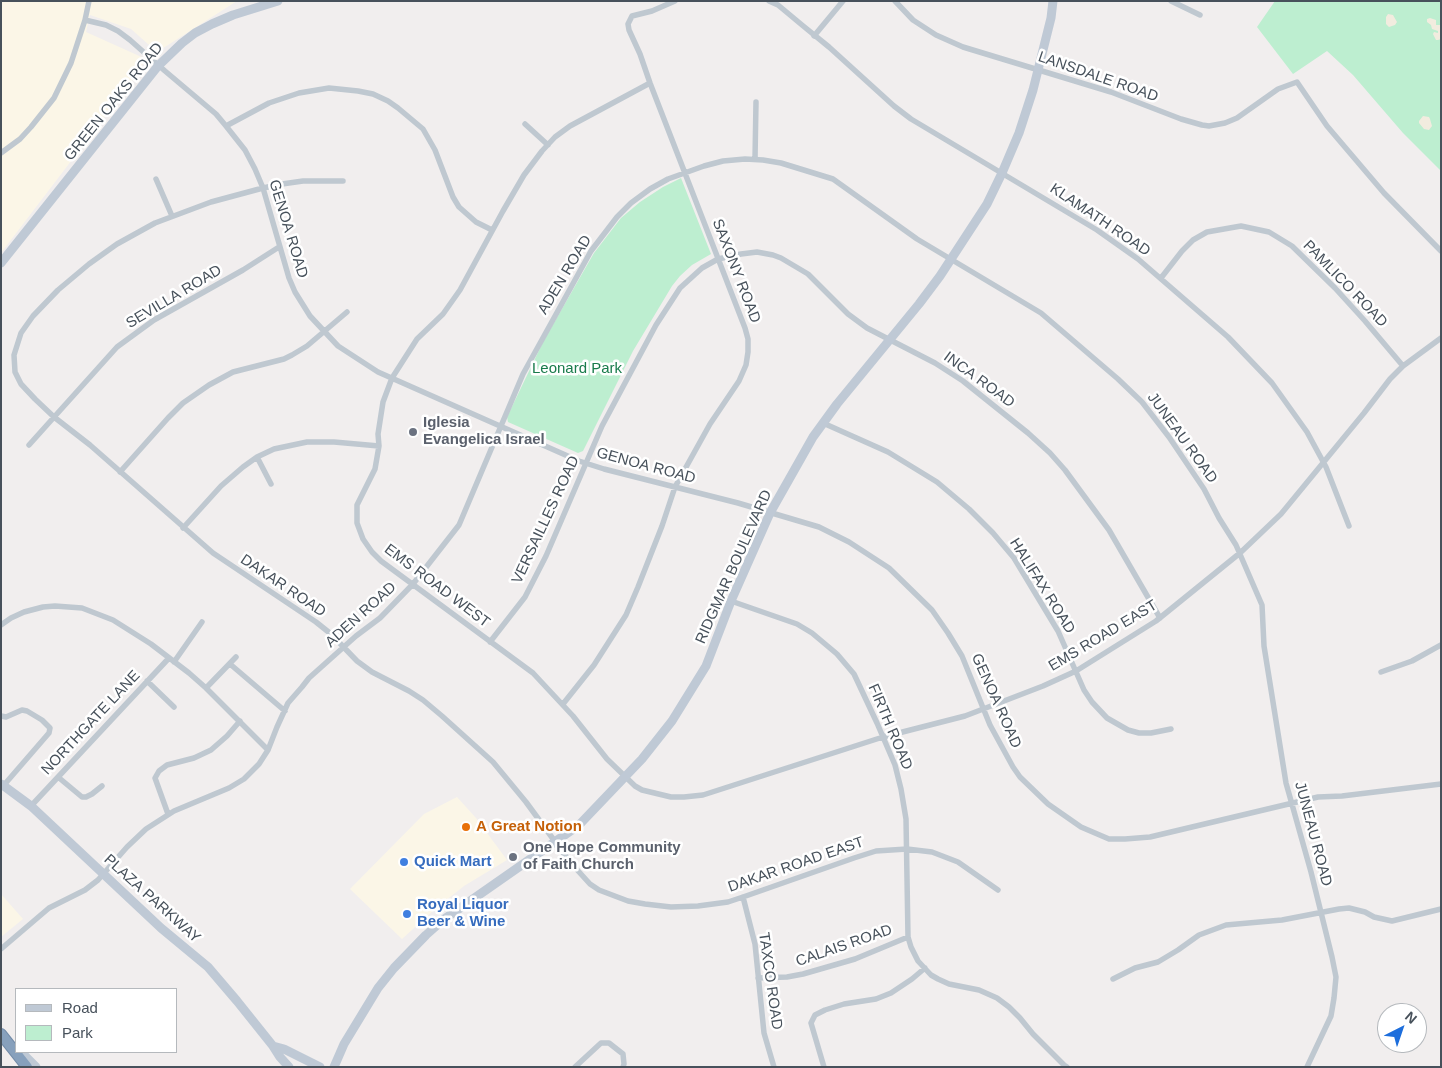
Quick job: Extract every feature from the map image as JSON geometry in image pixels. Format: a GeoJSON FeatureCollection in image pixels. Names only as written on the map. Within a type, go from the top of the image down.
{"type":"FeatureCollection","features":[{"type":"Feature","properties":{"kind":"highway"},"geometry":{"type":"LineString","coordinates":[[1,1033],[15,1051]]}},
{"type":"Feature","properties":{"kind":"highway"},"geometry":{"type":"LineString","coordinates":[[16,1053],[27,1067]]}},
{"type":"Feature","properties":{"kind":"street"},"geometry":{"type":"LineString","coordinates":[[1,153],[20,139],[54,98],[71,63],[89,1]]}},
{"type":"Feature","properties":{"kind":"street","name":"GREEN OAKS ROAD"},"geometry":{"type":"LineString","coordinates":[[1,262],[158,66],[182,43],[212,24],[278,1]]}},
{"type":"Feature","properties":{"kind":"street","name":"SAXONY ROAD"},"geometry":{"type":"LineString","coordinates":[[563,704],[594,665],[626,615],[662,526],[674,487],[710,424],[739,381],[746,365],[748,339],[640,54],[629,30],[628,24],[632,16],[652,11],[674,1]]}},
{"type":"Feature","properties":{"kind":"street","name":"KLAMATH ROAD"},"geometry":{"type":"LineString","coordinates":[[769,1],[778,5],[829,47],[911,119],[1097,230],[1138,259],[1228,336],[1272,383],[1306,432],[1323,462],[1348,526]]}},
{"type":"Feature","properties":{"kind":"street"},"geometry":{"type":"LineString","coordinates":[[814,36],[843,1]]}},
{"type":"Feature","properties":{"kind":"street","name":"LANSDALE ROAD"},"geometry":{"type":"LineString","coordinates":[[895,1],[913,20],[936,35],[963,47],[1111,92],[1181,119],[1202,125],[1209,126],[1225,123],[1237,118],[1278,88],[1297,82],[1327,126],[1384,193],[1441,251]]}},
{"type":"Feature","properties":{"kind":"street","name":"RIDGMAR BOULEVARD"},"geometry":{"type":"LineString","coordinates":[[334,1067],[344,1044],[378,988],[394,968],[426,935],[443,920],[555,842],[586,818],[626,777],[660,738],[697,683],[706,666],[731,601],[770,513],[813,437],[837,404],[919,304],[987,204],[1018,133],[1038,69],[1051,18],[1053,1]]}},
{"type":"Feature","properties":{"kind":"street"},"geometry":{"type":"LineString","coordinates":[[1171,1],[1200,15]]}},
{"type":"Feature","properties":{"kind":"street","name":"GENOA ROAD"},"geometry":{"type":"LineString","coordinates":[[85,20],[106,25],[130,40],[216,114],[245,150],[263,188],[279,247],[295,292],[310,316],[338,346],[378,372],[586,463],[770,513],[825,530],[849,542],[889,568],[932,610],[962,656],[990,725],[1020,777],[1048,804],[1081,828],[1109,839],[1160,835],[1318,797],[1342,796],[1441,784]]}},
{"type":"Feature","properties":{"kind":"street","name":"EMS ROAD WEST"},"geometry":{"type":"LineString","coordinates":[[626,777],[607,758],[563,704],[533,674],[381,561],[372,552],[363,539],[358,523],[358,505],[375,469],[383,402],[392,378],[417,339],[443,314],[454,298],[524,175],[555,137],[570,126],[650,83]]}},
{"type":"Feature","properties":{"kind":"street"},"geometry":{"type":"LineString","coordinates":[[226,126],[269,103],[300,93],[329,88],[373,94],[398,108],[423,129],[435,150],[450,190],[460,207],[476,222],[492,230]]}},
{"type":"Feature","properties":{"kind":"street"},"geometry":{"type":"LineString","coordinates":[[755,159],[756,102]]}},
{"type":"Feature","properties":{"kind":"street"},"geometry":{"type":"LineString","coordinates":[[525,124],[548,145]]}},
{"type":"Feature","properties":{"kind":"street","name":"JUNEAU ROAD"},"geometry":{"type":"LineString","coordinates":[[685,173],[723,161],[755,159],[781,163],[833,178],[917,238],[1024,302],[1054,323],[1142,402],[1169,437],[1204,489],[1236,545],[1262,606],[1264,646],[1286,783],[1321,912],[1336,977],[1331,1016],[1307,1067]]}},
{"type":"Feature","properties":{"kind":"street","name":"ADEN ROAD"},"geometry":{"type":"LineString","coordinates":[[1,949],[49,908],[85,890],[146,829],[168,814],[229,788],[244,779],[259,764],[268,750],[288,704],[310,678],[356,636],[380,618],[413,584],[459,525],[523,374],[591,251],[617,216],[631,203],[662,182],[685,173]]}},
{"type":"Feature","properties":{"kind":"street"},"geometry":{"type":"LineString","coordinates":[[156,179],[172,216]]}},
{"type":"Feature","properties":{"kind":"street","name":"DAKAR ROAD"},"geometry":{"type":"LineString","coordinates":[[343,180],[303,181],[263,188],[211,202],[172,216],[117,244],[58,290],[33,316],[21,333],[14,350],[15,372],[21,384],[54,417],[213,553],[316,622],[357,661],[372,672],[423,700],[493,762],[526,802],[555,842]]}},
{"type":"Feature","properties":{"kind":"street","name":"PAMLICO ROAD"},"geometry":{"type":"LineString","coordinates":[[1161,278],[1193,240],[1207,232],[1241,226],[1269,232],[1292,246],[1335,288],[1403,366]]}},
{"type":"Feature","properties":{"kind":"street","name":"SEVILLA ROAD"},"geometry":{"type":"LineString","coordinates":[[29,445],[110,354],[133,335],[154,320],[243,270],[279,247]]}},
{"type":"Feature","properties":{"kind":"street","name":"INCA ROAD"},"geometry":{"type":"LineString","coordinates":[[718,259],[757,252],[781,258],[808,274],[848,314],[868,328],[935,362],[963,381],[1028,433],[1065,470],[1109,530],[1160,618]]}},
{"type":"Feature","properties":{"kind":"street","name":"VERSAILLES ROAD"},"geometry":{"type":"LineString","coordinates":[[490,642],[525,597],[546,556],[602,426],[656,325],[680,288],[702,268],[718,259]]}},
{"type":"Feature","properties":{"kind":"street"},"geometry":{"type":"LineString","coordinates":[[120,472],[183,403],[209,385],[233,372],[284,359],[307,346],[347,312]]}},
{"type":"Feature","properties":{"kind":"street","name":"EMS ROAD EAST"},"geometry":{"type":"LineString","coordinates":[[626,777],[642,790],[659,795],[684,797],[703,795],[883,737],[965,716],[1043,686],[1076,671],[1160,618],[1240,553],[1281,514],[1390,379],[1403,366],[1441,338]]}},
{"type":"Feature","properties":{"kind":"street","name":"HALIFAX ROAD"},"geometry":{"type":"LineString","coordinates":[[823,423],[888,452],[916,468],[937,482],[987,527],[1014,558],[1034,590],[1058,630],[1084,690],[1106,718],[1128,730],[1139,732],[1150,733],[1171,729]]}},
{"type":"Feature","properties":{"kind":"street"},"geometry":{"type":"LineString","coordinates":[[183,528],[220,486],[257,457],[274,449],[307,442],[379,446]]}},
{"type":"Feature","properties":{"kind":"street"},"geometry":{"type":"LineString","coordinates":[[257,457],[271,484]]}},
{"type":"Feature","properties":{"kind":"street","name":"FIRTH ROAD"},"geometry":{"type":"LineString","coordinates":[[731,601],[797,624],[831,648],[854,674],[895,765],[901,789],[906,819],[908,937]]}},
{"type":"Feature","properties":{"kind":"street"},"geometry":{"type":"LineString","coordinates":[[2,624],[24,612],[55,606],[82,608],[114,620],[151,644],[206,688],[268,750]]}},
{"type":"Feature","properties":{"kind":"street","name":"NORTHGATE LANE"},"geometry":{"type":"LineString","coordinates":[[31,806],[147,681],[172,660],[202,622]]}},
{"type":"Feature","properties":{"kind":"street"},"geometry":{"type":"LineString","coordinates":[[1382,672],[1412,660],[1441,645]]}},
{"type":"Feature","properties":{"kind":"street"},"geometry":{"type":"LineString","coordinates":[[206,688],[236,657]]}},
{"type":"Feature","properties":{"kind":"street"},"geometry":{"type":"LineString","coordinates":[[230,664],[285,711]]}},
{"type":"Feature","properties":{"kind":"street"},"geometry":{"type":"LineString","coordinates":[[147,681],[174,707]]}},
{"type":"Feature","properties":{"kind":"street"},"geometry":{"type":"LineString","coordinates":[[1,716],[6,717],[22,710],[27,711],[42,720],[50,728],[49,733],[3,784]]}},
{"type":"Feature","properties":{"kind":"street"},"geometry":{"type":"LineString","coordinates":[[168,814],[155,778],[159,770],[167,765],[194,758],[211,750],[240,721]]}},
{"type":"Feature","properties":{"kind":"street"},"geometry":{"type":"LineString","coordinates":[[58,778],[82,797],[92,794],[102,786]]}},
{"type":"Feature","properties":{"kind":"street","name":"PLAZA PARKWAY"},"geometry":{"type":"LineString","coordinates":[[3,784],[31,806],[161,928],[208,967],[237,1000],[289,1067]]}},
{"type":"Feature","properties":{"kind":"street","name":"DAKAR ROAD EAST"},"geometry":{"type":"LineString","coordinates":[[555,842],[590,884],[599,890],[628,901],[671,907],[728,902],[876,851],[907,849],[932,852],[958,862],[998,890]]}},
{"type":"Feature","properties":{"kind":"street","name":"TAXCO ROAD"},"geometry":{"type":"LineString","coordinates":[[743,897],[755,944],[764,1033],[774,1067]]}},
{"type":"Feature","properties":{"kind":"street"},"geometry":{"type":"LineString","coordinates":[[1113,979],[1135,968],[1158,962],[1193,938],[1209,930],[1226,925],[1282,920],[1339,908],[1357,909],[1374,917],[1392,921],[1441,909]]}},
{"type":"Feature","properties":{"kind":"street"},"geometry":{"type":"LineString","coordinates":[[908,937],[918,960],[931,975],[950,984],[979,990],[997,998],[1010,1007],[1032,1034],[1068,1067]]}},
{"type":"Feature","properties":{"kind":"street","name":"CALAIS ROAD"},"geometry":{"type":"LineString","coordinates":[[758,978],[787,977],[803,974],[855,958],[908,937]]}},
{"type":"Feature","properties":{"kind":"street"},"geometry":{"type":"LineString","coordinates":[[824,1067],[811,1023],[815,1016],[825,1010],[844,1004],[876,999],[891,993],[925,968]]}},
{"type":"Feature","properties":{"kind":"street"},"geometry":{"type":"LineString","coordinates":[[1,1033],[15,1046]]}},
{"type":"Feature","properties":{"kind":"street"},"geometry":{"type":"LineString","coordinates":[[575,1067],[601,1043],[609,1043],[622,1054],[623,1067]]}},
{"type":"Feature","properties":{"kind":"street","name":"PLAZA PARKWAY"},"geometry":{"type":"LineString","coordinates":[[274,1046],[320,1067]]}},
{"type":"Feature","properties":{"kind":"street"},"geometry":{"type":"LineString","coordinates":[[22,1053],[36,1067]]}},
{"type":"Feature","properties":{"kind":"shaded area"},"geometry":{"type":"Polygon","coordinates":[[[1,1],[237,1],[157,52],[131,29],[90,15],[86,32],[146,59],[129,85],[1,253],[1,1]]]}},
{"type":"Feature","properties":{"kind":"shaded area"},"geometry":{"type":"Polygon","coordinates":[[[457,797],[476,818],[507,860],[464,886],[402,939],[350,889],[424,814],[457,797]]]}},
{"type":"Feature","properties":{"kind":"shaded area"},"geometry":{"type":"Polygon","coordinates":[[[1,894],[23,919],[1,937],[1,894]]]}},
{"type":"Feature","properties":{"kind":"green space"},"geometry":{"type":"Polygon","coordinates":[[[1275,1],[1441,1],[1441,171],[1403,133],[1353,75],[1327,51],[1293,74],[1257,27],[1275,1]]]}},
{"type":"Feature","properties":{"kind":"green space","name":"Leonard Park"},"geometry":{"type":"Polygon","coordinates":[[[681,178],[711,254],[692,265],[672,286],[633,351],[583,451],[578,453],[508,422],[507,417],[543,342],[594,253],[621,218],[640,202],[681,178]]]}},
{"type":"Feature","properties":{"kind":"sand"},"geometry":{"type":"Polygon","coordinates":[[[1388,14],[1393,15],[1397,22],[1389,27],[1386,24],[1388,14]]]}},
{"type":"Feature","properties":{"kind":"sand"},"geometry":{"type":"Polygon","coordinates":[[[1427,19],[1436,20],[1436,25],[1441,25],[1441,39],[1436,40],[1433,34],[1434,32],[1438,33],[1438,31],[1432,29],[1431,25],[1427,22],[1427,19]]]}},
{"type":"Feature","properties":{"kind":"sand"},"geometry":{"type":"Polygon","coordinates":[[[1423,116],[1430,119],[1432,126],[1429,130],[1424,129],[1419,123],[1423,116]]]}},
{"type":"Feature","properties":{"kind":"place","name":"Iglesia Evangelica Israel"},"geometry":{"type":"Point","coordinates":[413,432]}},
{"type":"Feature","properties":{"kind":"place","name":"A Great Notion"},"geometry":{"type":"Point","coordinates":[466,827]}},
{"type":"Feature","properties":{"kind":"place","name":"One Hope Community of Faith Church"},"geometry":{"type":"Point","coordinates":[513,857]}},
{"type":"Feature","properties":{"kind":"place","name":"Quick Mart"},"geometry":{"type":"Point","coordinates":[404,862]}},
{"type":"Feature","properties":{"kind":"place","name":"Royal Liquor Beer & Wine"},"geometry":{"type":"Point","coordinates":[407,914]}}]}
